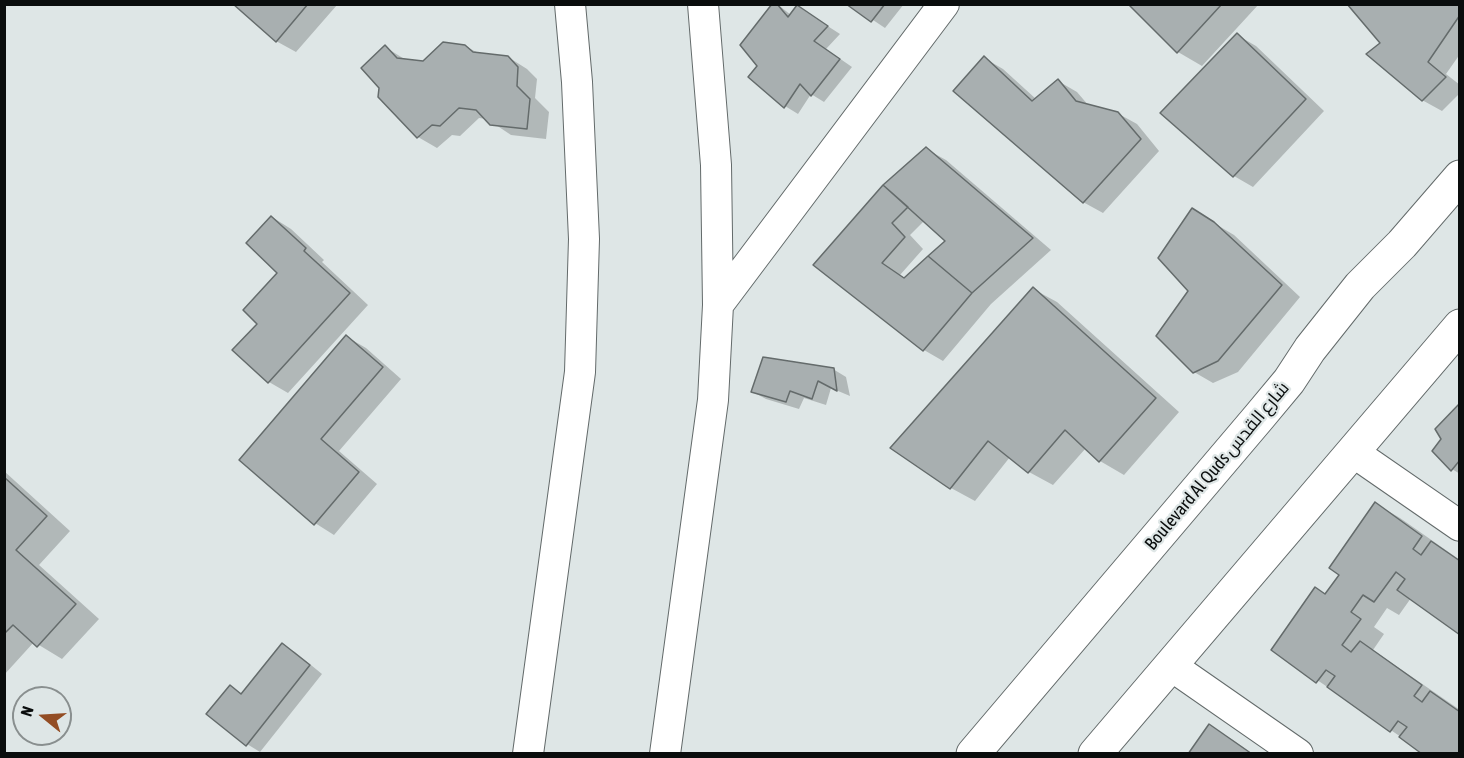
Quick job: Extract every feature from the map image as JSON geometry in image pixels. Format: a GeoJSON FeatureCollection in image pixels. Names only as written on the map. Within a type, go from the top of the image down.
{"type":"FeatureCollection","features":[{"type":"Feature","properties":{"kind":"main road","name":"Boulevard Al Quds شارع القدس"},"geometry":{"type":"LineString","coordinates":[[973,753],[1289,381],[1310,349],[1360,286],[1402,244],[1460,177]]}},
{"type":"Feature","properties":{"kind":"main road"},"geometry":{"type":"LineString","coordinates":[[1095,753],[1460,326]]}},
{"type":"Feature","properties":{"kind":"street"},"geometry":{"type":"LineString","coordinates":[[528,753],[580,372],[584,239],[577,82],[570,4]]}},
{"type":"Feature","properties":{"kind":"street"},"geometry":{"type":"LineString","coordinates":[[665,753],[713,400],[718,305],[717,165],[703,4]]}},
{"type":"Feature","properties":{"kind":"street"},"geometry":{"type":"LineString","coordinates":[[718,305],[944,4]]}},
{"type":"Feature","properties":{"kind":"street"},"geometry":{"type":"LineString","coordinates":[[1353,452],[1460,526]]}},
{"type":"Feature","properties":{"kind":"street"},"geometry":{"type":"LineString","coordinates":[[1170,665],[1298,753]]}},
{"type":"Feature","properties":{"kind":"building"},"geometry":{"type":"Polygon","coordinates":[[[233,4],[308,4],[276,42],[233,4]]]}},
{"type":"Feature","properties":{"kind":"building"},"geometry":{"type":"Polygon","coordinates":[[[772,4],[777,4],[788,17],[797,5],[828,26],[814,41],[840,59],[811,96],[800,84],[784,108],[748,77],[757,66],[740,45],[772,4]]]}},
{"type":"Feature","properties":{"kind":"building"},"geometry":{"type":"Polygon","coordinates":[[[846,4],[885,4],[871,22],[846,4]]]}},
{"type":"Feature","properties":{"kind":"building"},"geometry":{"type":"Polygon","coordinates":[[[1128,4],[1222,4],[1177,53],[1128,4]]]}},
{"type":"Feature","properties":{"kind":"building"},"geometry":{"type":"Polygon","coordinates":[[[1347,4],[1460,4],[1460,15],[1428,62],[1446,77],[1422,101],[1366,54],[1380,43],[1347,4]]]}},
{"type":"Feature","properties":{"kind":"building"},"geometry":{"type":"Polygon","coordinates":[[[1237,33],[1306,99],[1233,177],[1160,113],[1237,33]]]}},
{"type":"Feature","properties":{"kind":"building"},"geometry":{"type":"Polygon","coordinates":[[[443,42],[465,45],[473,52],[508,56],[518,67],[517,86],[530,99],[527,129],[490,125],[476,110],[459,108],[440,126],[432,125],[417,138],[378,97],[379,88],[361,68],[385,45],[397,58],[423,61],[443,42]]]}},
{"type":"Feature","properties":{"kind":"building"},"geometry":{"type":"Polygon","coordinates":[[[984,56],[1032,101],[1058,79],[1076,101],[1118,112],[1141,139],[1083,203],[953,91],[984,56]]]}},
{"type":"Feature","properties":{"kind":"building"},"geometry":{"type":"Polygon","coordinates":[[[926,147],[1033,238],[972,293],[928,256],[945,241],[883,185],[926,147]]]}},
{"type":"Feature","properties":{"kind":"building"},"geometry":{"type":"Polygon","coordinates":[[[883,185],[908,207],[892,223],[905,237],[882,263],[904,278],[928,256],[972,293],[923,351],[813,265],[883,185]]]}},
{"type":"Feature","properties":{"kind":"building"},"geometry":{"type":"Polygon","coordinates":[[[1192,208],[1214,222],[1282,285],[1218,361],[1193,373],[1156,336],[1188,291],[1158,258],[1192,208]]]}},
{"type":"Feature","properties":{"kind":"building"},"geometry":{"type":"Polygon","coordinates":[[[271,216],[306,248],[304,251],[350,293],[268,383],[232,350],[257,324],[243,310],[277,273],[246,243],[271,216]]]}},
{"type":"Feature","properties":{"kind":"building"},"geometry":{"type":"Polygon","coordinates":[[[1033,287],[1156,398],[1099,462],[1065,430],[1028,473],[988,441],[950,489],[890,448],[1033,287]]]}},
{"type":"Feature","properties":{"kind":"building"},"geometry":{"type":"Polygon","coordinates":[[[346,335],[383,367],[321,439],[359,472],[314,525],[239,460],[346,335]]]}},
{"type":"Feature","properties":{"kind":"building"},"geometry":{"type":"Polygon","coordinates":[[[763,357],[834,368],[837,391],[818,381],[812,399],[790,391],[786,402],[751,392],[763,357]]]}},
{"type":"Feature","properties":{"kind":"building"},"geometry":{"type":"Polygon","coordinates":[[[1460,403],[1460,460],[1451,471],[1432,451],[1441,439],[1435,429],[1460,403]]]}},
{"type":"Feature","properties":{"kind":"building"},"geometry":{"type":"Polygon","coordinates":[[[4,477],[47,516],[16,550],[76,604],[37,647],[13,625],[4,634],[4,477]]]}},
{"type":"Feature","properties":{"kind":"building"},"geometry":{"type":"Polygon","coordinates":[[[1375,502],[1422,536],[1413,549],[1421,555],[1431,541],[1460,561],[1460,635],[1397,590],[1405,579],[1396,572],[1374,602],[1363,595],[1351,612],[1361,619],[1342,645],[1351,652],[1360,641],[1422,685],[1414,696],[1422,702],[1430,691],[1460,712],[1460,754],[1422,754],[1399,737],[1407,727],[1398,721],[1390,732],[1327,687],[1335,676],[1326,670],[1316,683],[1271,650],[1315,587],[1325,594],[1339,575],[1329,568],[1375,502]]]}},
{"type":"Feature","properties":{"kind":"building"},"geometry":{"type":"Polygon","coordinates":[[[282,643],[310,665],[246,746],[206,714],[230,685],[241,694],[282,643]]]}},
{"type":"Feature","properties":{"kind":"building"},"geometry":{"type":"Polygon","coordinates":[[[1209,724],[1252,754],[1188,754],[1209,724]]]}}]}
